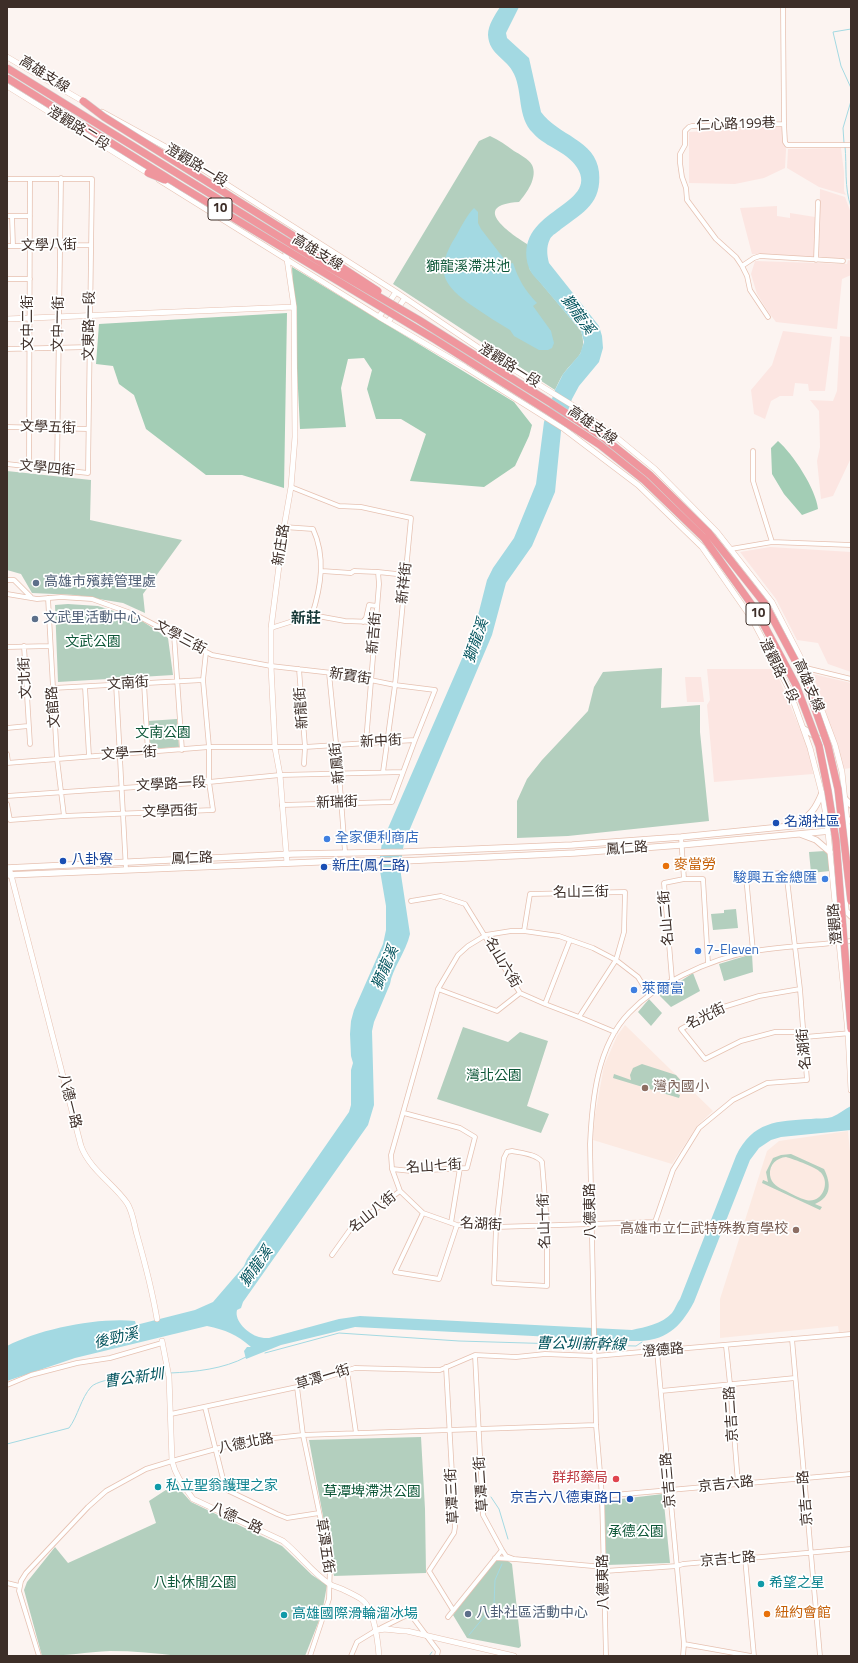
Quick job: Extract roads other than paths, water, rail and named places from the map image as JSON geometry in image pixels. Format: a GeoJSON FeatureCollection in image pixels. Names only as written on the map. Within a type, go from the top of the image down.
{"type":"FeatureCollection","features":[{"type":"Feature","properties":{"kind":"highway","name":"高雄支線"},"geometry":{"type":"LineString","coordinates":[[7,68],[325,264],[419,320],[597,434],[650,475],[708,532],[765,604],[804,677],[828,746],[838,790],[851,901]]}},
{"type":"Feature","properties":{"kind":"highway","name":"高雄支線"},"geometry":{"type":"LineString","coordinates":[[7,78],[182,187],[434,339],[593,441],[644,480],[704,538],[757,612],[796,685],[819,746],[836,841],[850,1032]]}},
{"type":"Feature","properties":{"kind":"highway"},"geometry":{"type":"LineString","coordinates":[[83,101],[104,117],[390,298],[419,320]]}},
{"type":"Feature","properties":{"kind":"highway"},"geometry":{"type":"LineString","coordinates":[[148,173],[160,178],[404,326],[434,339]]}},
{"type":"Feature","properties":{"kind":"main road"},"geometry":{"type":"LineString","coordinates":[[804,729],[821,740],[829,772],[836,821],[845,829],[846,911],[851,916]]}},
{"type":"Feature","properties":{"kind":"main road"},"geometry":{"type":"LineString","coordinates":[[796,826],[812,814],[822,793]]}},
{"type":"Feature","properties":{"kind":"main road"},"geometry":{"type":"LineString","coordinates":[[843,797],[851,805]]}},
{"type":"Feature","properties":{"kind":"main road","name":"鳳仁路"},"geometry":{"type":"LineString","coordinates":[[8,868],[345,852],[404,852],[572,845],[681,837],[849,820]]}},
{"type":"Feature","properties":{"kind":"main road","name":"鳳仁路"},"geometry":{"type":"LineString","coordinates":[[9,875],[342,861],[403,861],[575,853],[681,845],[845,829]]}},
{"type":"Feature","properties":{"kind":"main road"},"geometry":{"type":"LineString","coordinates":[[796,834],[816,840],[830,852]]}},
{"type":"Feature","properties":{"kind":"street"},"geometry":{"type":"LineString","coordinates":[[783,7],[784,124]]}},
{"type":"Feature","properties":{"kind":"street","name":"澄觀路一段"},"geometry":{"type":"LineString","coordinates":[[7,57],[182,156],[280,218],[396,292],[479,348],[572,405],[655,469],[717,532],[772,602],[806,668],[835,745],[842,772],[843,797],[849,820]]}},
{"type":"Feature","properties":{"kind":"street","name":"澄觀路二段"},"geometry":{"type":"LineString","coordinates":[[7,86],[148,173]]}},
{"type":"Feature","properties":{"kind":"street","name":"仁心路199巷"},"geometry":{"type":"LineString","coordinates":[[768,317],[750,290],[747,276],[736,257],[716,239],[686,200],[686,188],[682,177],[680,163],[680,154],[685,145],[685,131],[692,126],[784,124],[784,142],[787,145],[849,145]]}},
{"type":"Feature","properties":{"kind":"street","name":"澄觀路一段"},"geometry":{"type":"LineString","coordinates":[[148,173],[388,322],[544,416],[564,429],[638,485],[702,547],[752,619],[789,689],[804,729],[822,793],[828,830]]}},
{"type":"Feature","properties":{"kind":"street"},"geometry":{"type":"LineString","coordinates":[[7,179],[62,178]]}},
{"type":"Feature","properties":{"kind":"street","name":"文東路一段"},"geometry":{"type":"LineString","coordinates":[[62,178],[92,179],[88,473]]}},
{"type":"Feature","properties":{"kind":"street","name":"文中一街"},"geometry":{"type":"LineString","coordinates":[[57,470],[62,178]]}},
{"type":"Feature","properties":{"kind":"street","name":"文中二街"},"geometry":{"type":"LineString","coordinates":[[29,467],[30,179]]}},
{"type":"Feature","properties":{"kind":"street"},"geometry":{"type":"LineString","coordinates":[[816,260],[818,202]]}},
{"type":"Feature","properties":{"kind":"street"},"geometry":{"type":"LineString","coordinates":[[12,246],[9,216],[30,216]]}},
{"type":"Feature","properties":{"kind":"street"},"geometry":{"type":"LineString","coordinates":[[280,218],[287,260]]}},
{"type":"Feature","properties":{"kind":"street","name":"新庄路"},"geometry":{"type":"LineString","coordinates":[[286,863],[280,775],[274,748],[271,628],[284,527],[291,487],[295,437],[294,307],[287,260],[294,227]]}},
{"type":"Feature","properties":{"kind":"street","name":"文學八街"},"geometry":{"type":"LineString","coordinates":[[7,246],[91,245]]}},
{"type":"Feature","properties":{"kind":"street"},"geometry":{"type":"LineString","coordinates":[[742,266],[760,256],[843,261]]}},
{"type":"Feature","properties":{"kind":"street"},"geometry":{"type":"LineString","coordinates":[[7,279],[30,279]]}},
{"type":"Feature","properties":{"kind":"street"},"geometry":{"type":"LineString","coordinates":[[380,317],[396,292]]}},
{"type":"Feature","properties":{"kind":"street"},"geometry":{"type":"LineString","coordinates":[[388,322],[405,298]]}},
{"type":"Feature","properties":{"kind":"street"},"geometry":{"type":"LineString","coordinates":[[7,319],[89,317],[294,307]]}},
{"type":"Feature","properties":{"kind":"street"},"geometry":{"type":"LineString","coordinates":[[7,349],[90,347]]}},
{"type":"Feature","properties":{"kind":"street","name":"文學五街"},"geometry":{"type":"LineString","coordinates":[[7,426],[88,429]]}},
{"type":"Feature","properties":{"kind":"street"},"geometry":{"type":"LineString","coordinates":[[753,451],[753,481],[772,542]]}},
{"type":"Feature","properties":{"kind":"street","name":"文學四街"},"geometry":{"type":"LineString","coordinates":[[7,464],[88,473]]}},
{"type":"Feature","properties":{"kind":"street","name":"新祥街"},"geometry":{"type":"LineString","coordinates":[[291,487],[339,506],[361,507],[411,518],[395,685],[383,772]]}},
{"type":"Feature","properties":{"kind":"street"},"geometry":{"type":"LineString","coordinates":[[284,527],[313,529],[316,536],[322,571],[312,615]]}},
{"type":"Feature","properties":{"kind":"street"},"geometry":{"type":"LineString","coordinates":[[731,549],[772,542],[851,545]]}},
{"type":"Feature","properties":{"kind":"street"},"geometry":{"type":"LineString","coordinates":[[322,571],[351,573],[378,572],[406,575]]}},
{"type":"Feature","properties":{"kind":"street","name":"新吉街"},"geometry":{"type":"LineString","coordinates":[[366,742],[376,622],[378,572]]}},
{"type":"Feature","properties":{"kind":"street"},"geometry":{"type":"LineString","coordinates":[[7,580],[14,580],[31,597]]}},
{"type":"Feature","properties":{"kind":"street","name":"文學三街"},"geometry":{"type":"LineString","coordinates":[[7,594],[37,599],[62,597],[92,599],[136,615],[212,655]]}},
{"type":"Feature","properties":{"kind":"street","name":"文館路"},"geometry":{"type":"LineString","coordinates":[[48,598],[58,759],[64,816]]}},
{"type":"Feature","properties":{"kind":"street"},"geometry":{"type":"LineString","coordinates":[[363,622],[366,618],[368,605],[377,606]]}},
{"type":"Feature","properties":{"kind":"street"},"geometry":{"type":"LineString","coordinates":[[271,628],[312,615],[345,621],[376,622]]}},
{"type":"Feature","properties":{"kind":"street"},"geometry":{"type":"LineString","coordinates":[[174,635],[182,750]]}},
{"type":"Feature","properties":{"kind":"street"},"geometry":{"type":"LineString","coordinates":[[24,646],[50,646]]}},
{"type":"Feature","properties":{"kind":"street","name":"文北街"},"geometry":{"type":"LineString","coordinates":[[7,647],[24,646],[30,744]]}},
{"type":"Feature","properties":{"kind":"street","name":"文學西街"},"geometry":{"type":"LineString","coordinates":[[7,804],[10,820],[124,813],[212,810],[208,782],[209,747],[203,680],[206,652]]}},
{"type":"Feature","properties":{"kind":"street","name":"新寶街"},"geometry":{"type":"LineString","coordinates":[[212,655],[271,666],[371,679],[395,685],[435,690],[415,740]]}},
{"type":"Feature","properties":{"kind":"street"},"geometry":{"type":"LineString","coordinates":[[806,668],[851,680]]}},
{"type":"Feature","properties":{"kind":"street","name":"新龍街"},"geometry":{"type":"LineString","coordinates":[[299,669],[305,747],[304,764]]}},
{"type":"Feature","properties":{"kind":"street","name":"新鳳街"},"geometry":{"type":"LineString","coordinates":[[329,673],[335,745],[342,802],[345,852]]}},
{"type":"Feature","properties":{"kind":"street","name":"文南街"},"geometry":{"type":"LineString","coordinates":[[53,688],[177,680],[203,680]]}},
{"type":"Feature","properties":{"kind":"street"},"geometry":{"type":"LineString","coordinates":[[144,683],[148,753]]}},
{"type":"Feature","properties":{"kind":"street"},"geometry":{"type":"LineString","coordinates":[[116,684],[123,787],[126,870]]}},
{"type":"Feature","properties":{"kind":"street"},"geometry":{"type":"LineString","coordinates":[[85,687],[89,756]]}},
{"type":"Feature","properties":{"kind":"street"},"geometry":{"type":"LineString","coordinates":[[7,728],[28,726]]}},
{"type":"Feature","properties":{"kind":"street"},"geometry":{"type":"LineString","coordinates":[[403,772],[415,740]]}},
{"type":"Feature","properties":{"kind":"street","name":"新中街"},"geometry":{"type":"LineString","coordinates":[[274,748],[415,740]]}},
{"type":"Feature","properties":{"kind":"street","name":"文學一街"},"geometry":{"type":"LineString","coordinates":[[8,763],[209,747],[274,748]]}},
{"type":"Feature","properties":{"kind":"street"},"geometry":{"type":"LineString","coordinates":[[7,754],[8,763]]}},
{"type":"Feature","properties":{"kind":"street","name":"文學路一段"},"geometry":{"type":"LineString","coordinates":[[7,796],[208,782],[280,775],[403,772]]}},
{"type":"Feature","properties":{"kind":"street","name":"新瑞街"},"geometry":{"type":"LineString","coordinates":[[282,805],[342,802],[392,802],[403,772]]}},
{"type":"Feature","properties":{"kind":"street"},"geometry":{"type":"LineString","coordinates":[[849,820],[845,829],[851,857]]}},
{"type":"Feature","properties":{"kind":"street","name":"澄觀路"},"geometry":{"type":"LineString","coordinates":[[828,830],[838,943],[850,1032],[851,1090]]}},
{"type":"Feature","properties":{"kind":"street"},"geometry":{"type":"LineString","coordinates":[[681,837],[684,880]]}},
{"type":"Feature","properties":{"kind":"street","name":"八德一路"},"geometry":{"type":"LineString","coordinates":[[8,868],[81,1146],[83,1152],[99,1174],[123,1199],[130,1210],[148,1274],[157,1319]]}},
{"type":"Feature","properties":{"kind":"street","name":"名湖街"},"geometry":{"type":"LineString","coordinates":[[649,995],[638,977],[616,960],[593,948],[559,936],[524,931],[510,931],[486,935],[468,946],[458,955],[438,989],[391,1155],[392,1169],[400,1191],[423,1213],[457,1225],[496,1227],[547,1224],[655,1222],[673,1170],[699,1128],[734,1100],[768,1083],[807,1080],[800,989],[787,879],[785,874],[781,873],[746,876],[753,951]]}},
{"type":"Feature","properties":{"kind":"street","name":"名山二街"},"geometry":{"type":"LineString","coordinates":[[672,980],[664,883],[703,879],[708,963]]}},
{"type":"Feature","properties":{"kind":"street","name":"名山三街"},"geometry":{"type":"LineString","coordinates":[[524,931],[530,894],[625,892],[624,932],[616,960]]}},
{"type":"Feature","properties":{"kind":"street","name":"名山六街"},"geometry":{"type":"LineString","coordinates":[[411,901],[441,896],[465,904],[486,935],[520,993],[497,1010],[438,989]]}},
{"type":"Feature","properties":{"kind":"street"},"geometry":{"type":"LineString","coordinates":[[545,1004],[570,940]]}},
{"type":"Feature","properties":{"kind":"street","name":"八德東路"},"geometry":{"type":"LineString","coordinates":[[606,1656],[602,1496],[596,1426],[591,1224],[591,1115],[602,1064],[614,1032],[628,1013],[649,995],[672,980],[708,963],[753,951],[851,941]]}},
{"type":"Feature","properties":{"kind":"street"},"geometry":{"type":"LineString","coordinates":[[578,1017],[616,960]]}},
{"type":"Feature","properties":{"kind":"street","name":"名光街"},"geometry":{"type":"LineString","coordinates":[[800,989],[759,996],[717,1009],[681,1029],[705,1059],[741,1041],[775,1032],[804,1034]]}},
{"type":"Feature","properties":{"kind":"street"},"geometry":{"type":"LineString","coordinates":[[520,993],[614,1032]]}},
{"type":"Feature","properties":{"kind":"street"},"geometry":{"type":"LineString","coordinates":[[804,1034],[850,1032]]}},
{"type":"Feature","properties":{"kind":"street","name":"名山七街"},"geometry":{"type":"LineString","coordinates":[[392,1169],[411,1171],[467,1168],[474,1137],[460,1128],[404,1113]]}},
{"type":"Feature","properties":{"kind":"street","name":"名山十街"},"geometry":{"type":"LineString","coordinates":[[506,1152],[540,1158],[542,1162],[547,1224],[547,1286],[494,1283],[496,1227],[506,1152]]}},
{"type":"Feature","properties":{"kind":"street"},"geometry":{"type":"LineString","coordinates":[[452,1223],[460,1168]]}},
{"type":"Feature","properties":{"kind":"street","name":"名山八街"},"geometry":{"type":"LineString","coordinates":[[332,1255],[352,1227],[400,1191]]}},
{"type":"Feature","properties":{"kind":"street"},"geometry":{"type":"LineString","coordinates":[[423,1213],[395,1272],[439,1279],[457,1225]]}},
{"type":"Feature","properties":{"kind":"street","name":"澄德路"},"geometry":{"type":"LineString","coordinates":[[475,1355],[516,1357],[545,1354],[595,1356],[726,1346],[851,1334]]}},
{"type":"Feature","properties":{"kind":"street","name":"京吉一路"},"geometry":{"type":"LineString","coordinates":[[792,1339],[820,1656]]}},
{"type":"Feature","properties":{"kind":"street"},"geometry":{"type":"LineString","coordinates":[[7,1385],[38,1373],[77,1363],[110,1358],[162,1342]]}},
{"type":"Feature","properties":{"kind":"street","name":"八德一路"},"geometry":{"type":"LineString","coordinates":[[162,1342],[169,1376],[172,1461],[175,1474],[193,1499],[283,1541],[311,1570],[330,1585],[341,1588],[362,1600],[368,1606],[375,1631],[379,1656]]}},
{"type":"Feature","properties":{"kind":"street","name":"京吉二路"},"geometry":{"type":"LineString","coordinates":[[726,1346],[738,1483]]}},
{"type":"Feature","properties":{"kind":"street","name":"京吉三路"},"geometry":{"type":"LineString","coordinates":[[657,1351],[684,1644],[683,1656]]}},
{"type":"Feature","properties":{"kind":"street","name":"草潭一街"},"geometry":{"type":"LineString","coordinates":[[171,1414],[297,1387],[355,1368],[434,1370],[446,1367],[475,1355]]}},
{"type":"Feature","properties":{"kind":"street","name":"草潭二街"},"geometry":{"type":"LineString","coordinates":[[475,1355],[483,1515],[506,1556],[514,1559]]}},
{"type":"Feature","properties":{"kind":"street","name":"草潭三街"},"geometry":{"type":"LineString","coordinates":[[446,1367],[454,1533],[429,1571],[453,1610]]}},
{"type":"Feature","properties":{"kind":"street"},"geometry":{"type":"LineString","coordinates":[[348,1371],[356,1433]]}},
{"type":"Feature","properties":{"kind":"street"},"geometry":{"type":"LineString","coordinates":[[661,1391],[795,1378]]}},
{"type":"Feature","properties":{"kind":"street","name":"草潭五街"},"geometry":{"type":"LineString","coordinates":[[297,1387],[303,1435],[330,1564],[329,1599],[310,1656]]}},
{"type":"Feature","properties":{"kind":"street"},"geometry":{"type":"LineString","coordinates":[[205,1407],[214,1450],[224,1485],[229,1491],[287,1518],[319,1513]]}},
{"type":"Feature","properties":{"kind":"street","name":"八德北路"},"geometry":{"type":"LineString","coordinates":[[19,1586],[26,1573],[50,1546],[106,1490],[146,1470],[172,1461],[265,1439],[303,1435],[596,1426]]}},
{"type":"Feature","properties":{"kind":"street","name":"京吉六路"},"geometry":{"type":"LineString","coordinates":[[602,1496],[851,1474]]}},
{"type":"Feature","properties":{"kind":"street","name":"京吉七路"},"geometry":{"type":"LineString","coordinates":[[604,1569],[677,1566],[683,1564],[851,1549]]}},
{"type":"Feature","properties":{"kind":"street"},"geometry":{"type":"LineString","coordinates":[[448,1617],[502,1550]]}},
{"type":"Feature","properties":{"kind":"street"},"geometry":{"type":"LineString","coordinates":[[495,1558],[604,1569]]}},
{"type":"Feature","properties":{"kind":"street"},"geometry":{"type":"LineString","coordinates":[[745,1558],[754,1656]]}},
{"type":"Feature","properties":{"kind":"street"},"geometry":{"type":"LineString","coordinates":[[7,1583],[19,1586],[38,1656]]}},
{"type":"Feature","properties":{"kind":"street"},"geometry":{"type":"LineString","coordinates":[[351,1656],[357,1642],[375,1631],[409,1615],[426,1635],[438,1654]]}},
{"type":"Feature","properties":{"kind":"street"},"geometry":{"type":"LineString","coordinates":[[381,1628],[426,1635],[514,1656]]}},
{"type":"Feature","properties":{"kind":"street"},"geometry":{"type":"LineString","coordinates":[[684,1644],[751,1656]]}},
{"type":"Feature","properties":{"kind":"water","name":"獅龍溪"},"geometry":{"type":"Polygon","coordinates":[[[500,7],[519,7],[506,33],[507,38],[529,58],[541,112],[556,127],[584,145],[591,152],[596,161],[599,172],[598,192],[590,206],[584,212],[552,236],[547,251],[549,263],[599,326],[603,348],[599,362],[579,386],[572,399],[561,431],[555,492],[532,546],[506,583],[492,635],[404,843],[400,868],[410,934],[393,972],[372,1031],[374,1105],[368,1125],[243,1302],[241,1308],[237,1310],[238,1318],[240,1323],[250,1333],[259,1337],[267,1338],[339,1319],[360,1316],[632,1330],[648,1326],[668,1317],[680,1299],[736,1156],[750,1136],[758,1129],[777,1122],[830,1118],[851,1106],[851,1130],[781,1137],[771,1140],[759,1148],[750,1160],[694,1302],[676,1327],[662,1336],[653,1339],[632,1341],[355,1327],[281,1345],[246,1359],[244,1351],[247,1347],[251,1347],[230,1333],[207,1326],[75,1358],[7,1381],[7,1346],[35,1334],[70,1326],[104,1321],[135,1321],[136,1325],[195,1310],[213,1302],[244,1266],[247,1259],[349,1112],[351,1105],[351,1070],[353,1063],[351,1056],[351,1021],[354,1010],[383,944],[386,930],[386,906],[379,865],[382,842],[474,631],[487,580],[493,568],[514,538],[536,484],[544,422],[555,390],[563,374],[580,354],[584,342],[581,331],[531,272],[529,268],[527,249],[532,234],[541,222],[576,193],[581,183],[579,171],[570,159],[544,143],[528,127],[522,112],[519,89],[514,74],[507,64],[495,52],[489,42],[489,28],[500,7]]]}},
{"type":"Feature","properties":{"kind":"water"},"geometry":{"type":"Polygon","coordinates":[[[474,208],[478,212],[478,223],[481,229],[508,264],[513,263],[523,285],[537,303],[533,306],[551,331],[554,343],[552,348],[548,350],[539,350],[514,336],[510,330],[463,299],[448,284],[444,268],[445,259],[449,248],[462,225],[474,208]]]}},
{"type":"Feature","properties":{"kind":"waterway"},"geometry":{"type":"LineString","coordinates":[[851,29],[833,32],[841,66],[851,88]]}},
{"type":"Feature","properties":{"kind":"waterway"},"geometry":{"type":"LineString","coordinates":[[844,143],[843,128],[851,101]]}},
{"type":"Feature","properties":{"kind":"waterway"},"geometry":{"type":"LineString","coordinates":[[845,146],[847,184],[851,207]]}},
{"type":"Feature","properties":{"kind":"waterway","name":"曹公圳新幹線"},"geometry":{"type":"LineString","coordinates":[[265,1353],[339,1333],[459,1341],[593,1345]]}},
{"type":"Feature","properties":{"kind":"waterway","name":"曹公圳新幹線"},"geometry":{"type":"LineString","coordinates":[[597,1345],[636,1346],[642,1342]]}},
{"type":"Feature","properties":{"kind":"waterway","name":"曹公新圳"},"geometry":{"type":"LineString","coordinates":[[170,1373],[199,1371],[219,1367],[246,1357]]}},
{"type":"Feature","properties":{"kind":"waterway","name":"曹公新圳"},"geometry":{"type":"LineString","coordinates":[[7,1444],[69,1428],[88,1391],[96,1384],[115,1378],[167,1373]]}},
{"type":"Feature","properties":{"kind":"waterway"},"geometry":{"type":"LineString","coordinates":[[491,1497],[499,1509],[508,1539]]}},
{"type":"Feature","properties":{"kind":"waterway"},"geometry":{"type":"LineString","coordinates":[[469,1635],[494,1605],[495,1580],[502,1564]]}},
{"type":"Feature","properties":{"kind":"waterway"},"geometry":{"type":"LineString","coordinates":[[429,1656],[432,1652]]}},
{"type":"Feature","properties":{"kind":"place","name":"高雄市殯葬管理處"},"geometry":{"type":"Point","coordinates":[36,583]}},
{"type":"Feature","properties":{"kind":"place","name":"文武里活動中心"},"geometry":{"type":"Point","coordinates":[35,619]}},
{"type":"Feature","properties":{"kind":"place","name":"名湖社區"},"geometry":{"type":"Point","coordinates":[776,823]}},
{"type":"Feature","properties":{"kind":"place","name":"全家便利商店"},"geometry":{"type":"Point","coordinates":[327,839]}},
{"type":"Feature","properties":{"kind":"place","name":"八卦寮"},"geometry":{"type":"Point","coordinates":[63,861]}},
{"type":"Feature","properties":{"kind":"place","name":"麥當勞"},"geometry":{"type":"Point","coordinates":[666,866]}},
{"type":"Feature","properties":{"kind":"place","name":"新庄(鳳仁路)"},"geometry":{"type":"Point","coordinates":[324,867]}},
{"type":"Feature","properties":{"kind":"place","name":"駿興五金總匯"},"geometry":{"type":"Point","coordinates":[825,879]}},
{"type":"Feature","properties":{"kind":"place","name":"7-Eleven"},"geometry":{"type":"Point","coordinates":[698,951]}},
{"type":"Feature","properties":{"kind":"place","name":"萊爾富"},"geometry":{"type":"Point","coordinates":[634,990]}},
{"type":"Feature","properties":{"kind":"place","name":"灣內國小"},"geometry":{"type":"Point","coordinates":[645,1088]}},
{"type":"Feature","properties":{"kind":"place","name":"高雄市立仁武特殊教育學校"},"geometry":{"type":"Point","coordinates":[796,1230]}},
{"type":"Feature","properties":{"kind":"place","name":"群邦藥局"},"geometry":{"type":"Point","coordinates":[616,1479]}},
{"type":"Feature","properties":{"kind":"place","name":"私立聖翁護理之家"},"geometry":{"type":"Point","coordinates":[158,1487]}},
{"type":"Feature","properties":{"kind":"place","name":"京吉六八德東路口"},"geometry":{"type":"Point","coordinates":[630,1499]}},
{"type":"Feature","properties":{"kind":"place","name":"希望之星"},"geometry":{"type":"Point","coordinates":[761,1584]}},
{"type":"Feature","properties":{"kind":"place","name":"八卦社區活動中心"},"geometry":{"type":"Point","coordinates":[468,1614]}},
{"type":"Feature","properties":{"kind":"place","name":"紐約會館"},"geometry":{"type":"Point","coordinates":[767,1614]}},
{"type":"Feature","properties":{"kind":"place","name":"高雄國際滑輪溜冰場"},"geometry":{"type":"Point","coordinates":[284,1615]}},
{"type":"Feature","properties":{"kind":"district","name":"新莊"},"geometry":{"type":"Point","coordinates":[306,619]}},
{"type":"Feature","properties":{"kind":"park label","name":"獅龍溪滯洪池"},"geometry":{"type":"Point","coordinates":[468,268]}},
{"type":"Feature","properties":{"kind":"park label","name":"文武公園"},"geometry":{"type":"Point","coordinates":[93,643]}},
{"type":"Feature","properties":{"kind":"park label","name":"文南公園"},"geometry":{"type":"Point","coordinates":[163,734]}},
{"type":"Feature","properties":{"kind":"park label","name":"灣北公園"},"geometry":{"type":"Point","coordinates":[494,1077]}},
{"type":"Feature","properties":{"kind":"park label","name":"草潭埤滯洪公園"},"geometry":{"type":"Point","coordinates":[372,1493]}},
{"type":"Feature","properties":{"kind":"park label","name":"承德公園"},"geometry":{"type":"Point","coordinates":[636,1533]}},
{"type":"Feature","properties":{"kind":"park label","name":"八卦休閒公園"},"geometry":{"type":"Point","coordinates":[195,1584]}},
{"type":"Feature","properties":{"kind":"water label","name":"後勁溪"},"geometry":{"type":"Point","coordinates":[116,1339]}}]}
